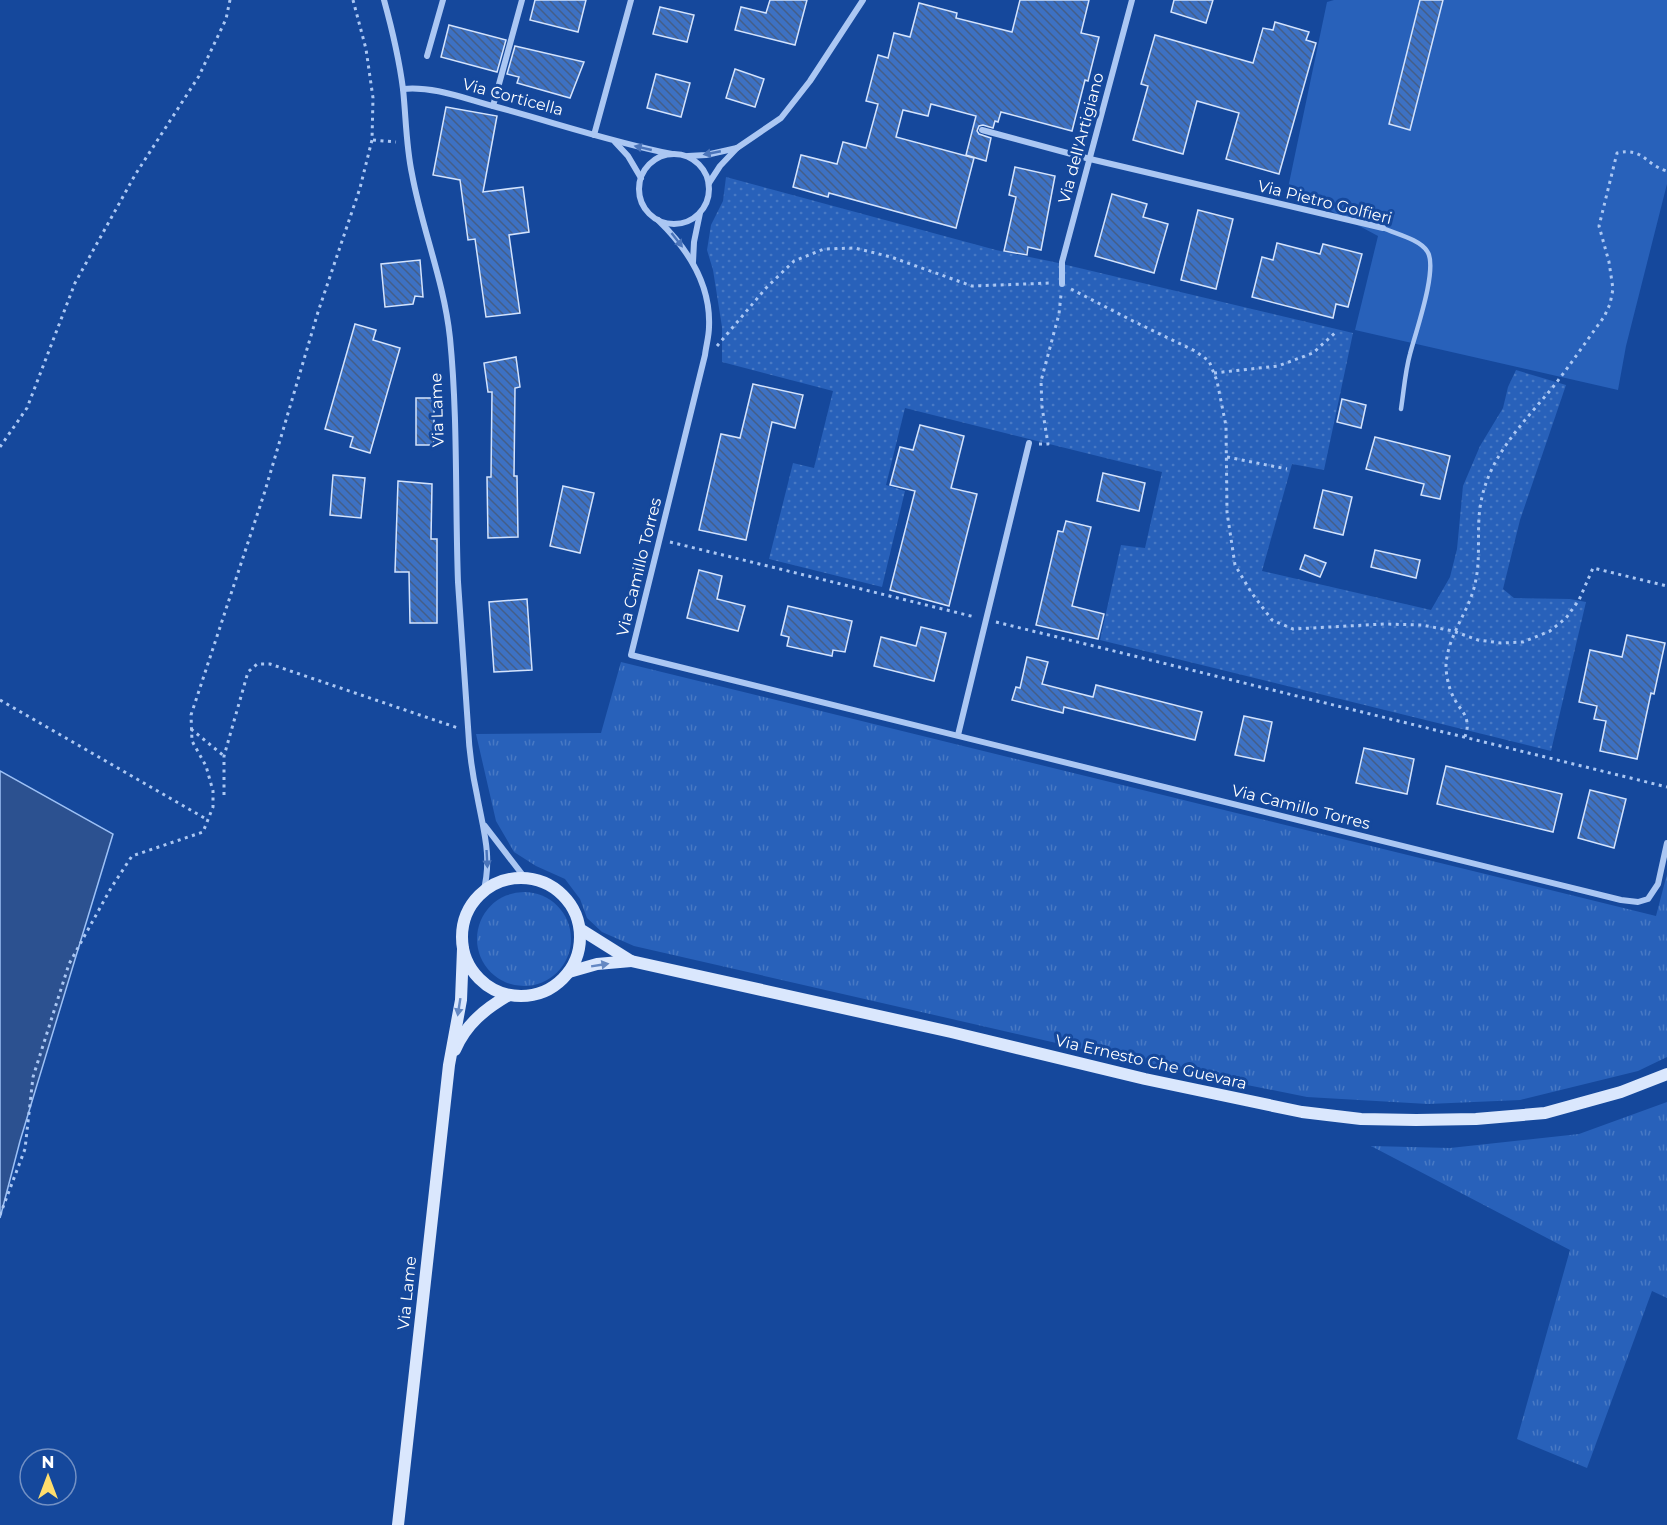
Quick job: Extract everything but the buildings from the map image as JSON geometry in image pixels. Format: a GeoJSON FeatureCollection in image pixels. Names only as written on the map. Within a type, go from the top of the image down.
{"type":"FeatureCollection","features":[{"type":"Feature","properties":{"kind":"street","name":"Via Lame"},"geometry":{"type":"LineString","coordinates":[[384,0],[392,28],[403,88],[412,176],[441,284],[449,336],[454,390],[459,582],[468,731],[488,860],[488,875],[483,892]]}},
{"type":"Feature","properties":{"kind":"street"},"geometry":{"type":"LineString","coordinates":[[427,56],[443,0]]}},
{"type":"Feature","properties":{"kind":"street"},"geometry":{"type":"LineString","coordinates":[[493,106],[522,0]]}},
{"type":"Feature","properties":{"kind":"street"},"geometry":{"type":"LineString","coordinates":[[594,135],[631,0]]}},
{"type":"Feature","properties":{"kind":"street","name":"Via Corticella"},"geometry":{"type":"LineString","coordinates":[[700,213],[709,194],[709,183],[737,148],[780,118],[810,81],[863,0]]}},
{"type":"Feature","properties":{"kind":"street","name":"Via dell'Artigiano"},"geometry":{"type":"LineString","coordinates":[[1062,284],[1062,262],[1132,0]]}},
{"type":"Feature","properties":{"kind":"street","name":"Via Corticella"},"geometry":{"type":"LineString","coordinates":[[403,88],[439,91],[615,141],[672,154],[706,155],[737,148]]}},
{"type":"Feature","properties":{"kind":"street","name":"Via Pietro Golfieri"},"geometry":{"type":"LineString","coordinates":[[982,130],[1090,159],[1383,228]]}},
{"type":"Feature","properties":{"kind":"street"},"geometry":{"type":"LineString","coordinates":[[615,141],[632,160],[641,178]]}},
{"type":"Feature","properties":{"kind":"street"},"geometry":{"type":"LineString","coordinates":[[672,154],[653,162],[641,178],[639,188],[644,206],[658,220],[669,224],[680,224],[700,213]]}},
{"type":"Feature","properties":{"kind":"street"},"geometry":{"type":"LineString","coordinates":[[687,156],[705,172],[709,183]]}},
{"type":"Feature","properties":{"kind":"street","name":"Via Camillo Torres"},"geometry":{"type":"LineString","coordinates":[[693,263],[693,242],[700,213]]}},
{"type":"Feature","properties":{"kind":"street","name":"Via Camillo Torres"},"geometry":{"type":"LineString","coordinates":[[658,220],[675,236],[693,263],[705,296],[709,326],[705,355],[631,655],[1603,896],[1638,902],[1648,899],[1658,884],[1667,843]]}},
{"type":"Feature","properties":{"kind":"street"},"geometry":{"type":"LineString","coordinates":[[958,735],[1029,443]]}},
{"type":"Feature","properties":{"kind":"street","name":"Via Lame"},"geometry":{"type":"LineString","coordinates":[[484,824],[525,878]]}},
{"type":"Feature","properties":{"kind":"street"},"geometry":{"type":"LineString","coordinates":[[525,878],[546,883],[565,897],[576,916],[580,929],[578,954],[569,972],[561,981],[546,991],[523,996],[509,995],[491,988],[469,966],[463,949],[462,932],[467,914],[483,892],[503,881],[525,878]]}},
{"type":"Feature","properties":{"kind":"street","name":"Via Ernesto Che Guevara"},"geometry":{"type":"LineString","coordinates":[[580,929],[631,961]]}},
{"type":"Feature","properties":{"kind":"street","name":"Via Lame"},"geometry":{"type":"LineString","coordinates":[[398,1525],[449,1065],[460,1000],[463,949]]}},
{"type":"Feature","properties":{"kind":"street","name":"Via Ernesto Che Guevara"},"geometry":{"type":"LineString","coordinates":[[569,972],[597,964],[631,961],[951,1032],[1145,1079],[1302,1112],[1338,1116],[1416,1120],[1476,1119],[1545,1113],[1621,1092],[1667,1074]]}},
{"type":"Feature","properties":{"kind":"street","name":"Via Lame"},"geometry":{"type":"LineString","coordinates":[[449,1065],[459,1040],[471,1023],[487,1008],[509,995]]}},
{"type":"Feature","properties":{"kind":"lane","name":"Via Pietro Golfieri"},"geometry":{"type":"LineString","coordinates":[[1383,228],[1422,246],[1429,252],[1431,261],[1430,275],[1409,355],[1401,409]]}},
{"type":"Feature","properties":{"kind":"path"},"geometry":{"type":"LineString","coordinates":[[0,447],[27,408],[75,283],[135,175],[199,76],[225,19],[230,0]]}},
{"type":"Feature","properties":{"kind":"path"},"geometry":{"type":"LineString","coordinates":[[0,1215],[25,1149],[33,1077],[69,964],[111,888],[132,856],[203,832],[213,807],[213,791],[206,766],[192,741],[191,715],[265,491],[318,312],[360,188],[372,140],[373,98],[366,49],[353,0]]}},
{"type":"Feature","properties":{"kind":"path"},"geometry":{"type":"LineString","coordinates":[[372,140],[407,142]]}},
{"type":"Feature","properties":{"kind":"path"},"geometry":{"type":"LineString","coordinates":[[1465,737],[1467,724],[1464,713],[1453,698],[1446,664],[1453,631],[1469,602],[1476,579],[1478,520],[1489,473],[1511,438],[1554,384],[1604,316],[1610,304],[1613,289],[1609,262],[1599,226],[1617,153],[1629,151],[1642,155],[1657,168],[1667,171]]}},
{"type":"Feature","properties":{"kind":"path"},"geometry":{"type":"LineString","coordinates":[[705,355],[721,343],[766,288],[794,261],[824,249],[855,248],[972,286],[1040,282],[1062,284],[1195,351],[1209,361],[1214,373],[1226,426],[1227,512],[1235,565],[1272,620],[1293,629],[1384,624],[1422,625],[1453,631],[1478,640],[1502,643],[1523,642],[1550,631],[1566,618],[1579,600],[1593,568],[1667,586]]}},
{"type":"Feature","properties":{"kind":"path"},"geometry":{"type":"LineString","coordinates":[[1029,443],[1048,444],[1041,381],[1059,314],[1062,284]]}},
{"type":"Feature","properties":{"kind":"path"},"geometry":{"type":"LineString","coordinates":[[1214,373],[1278,366],[1314,353],[1337,331]]}},
{"type":"Feature","properties":{"kind":"path"},"geometry":{"type":"LineString","coordinates":[[1227,458],[1287,469]]}},
{"type":"Feature","properties":{"kind":"path"},"geometry":{"type":"LineString","coordinates":[[659,539],[1667,787]]}},
{"type":"Feature","properties":{"kind":"path"},"geometry":{"type":"LineString","coordinates":[[224,795],[225,756],[248,672],[256,664],[270,664],[468,731]]}},
{"type":"Feature","properties":{"kind":"path"},"geometry":{"type":"LineString","coordinates":[[0,700],[208,819]]}},
{"type":"Feature","properties":{"kind":"path"},"geometry":{"type":"LineString","coordinates":[[191,729],[225,756]]}},
{"type":"Feature","properties":{"kind":"green space"},"geometry":{"type":"Polygon","coordinates":[[[1334,0],[1667,0],[1667,184],[1626,346],[1618,390],[1355,330],[1378,236],[1288,188],[1327,2],[1334,0]]]}},
{"type":"Feature","properties":{"kind":"green space"},"geometry":{"type":"Polygon","coordinates":[[[726,177],[996,250],[1353,333],[1324,470],[1292,464],[1262,571],[1431,610],[1450,577],[1457,549],[1463,486],[1480,446],[1503,408],[1508,387],[1516,370],[1566,385],[1520,520],[1503,589],[1514,598],[1570,599],[1586,602],[1551,751],[1100,640],[1121,545],[1145,548],[1162,472],[905,408],[886,485],[905,491],[882,587],[769,559],[793,463],[814,468],[833,391],[722,362],[722,327],[713,270],[707,250],[711,225],[723,201],[726,177]]]}},
{"type":"Feature","properties":{"kind":"green space"},"geometry":{"type":"Polygon","coordinates":[[[621,662],[1656,916],[1667,874],[1667,1057],[1638,1071],[1520,1100],[1428,1104],[1307,1097],[1187,1073],[634,946],[602,932],[587,918],[580,899],[565,879],[536,866],[514,852],[496,821],[476,734],[601,733],[621,662]]]}},
{"type":"Feature","properties":{"kind":"green space"},"geometry":{"type":"Polygon","coordinates":[[[524,892],[542,896],[557,906],[567,921],[571,939],[567,957],[557,972],[542,982],[524,986],[506,982],[491,972],[481,957],[477,939],[481,921],[491,906],[506,896],[524,892]]]}},
{"type":"Feature","properties":{"kind":"green space"},"geometry":{"type":"Polygon","coordinates":[[[1667,1102],[1667,1298],[1652,1291],[1587,1468],[1517,1439],[1570,1250],[1371,1146],[1450,1148],[1579,1134],[1667,1102]]]}},
{"type":"Feature","properties":{"kind":"shaded area"},"geometry":{"type":"Polygon","coordinates":[[[0,771],[113,834],[20,1141],[0,1218],[0,771]]]}}]}
